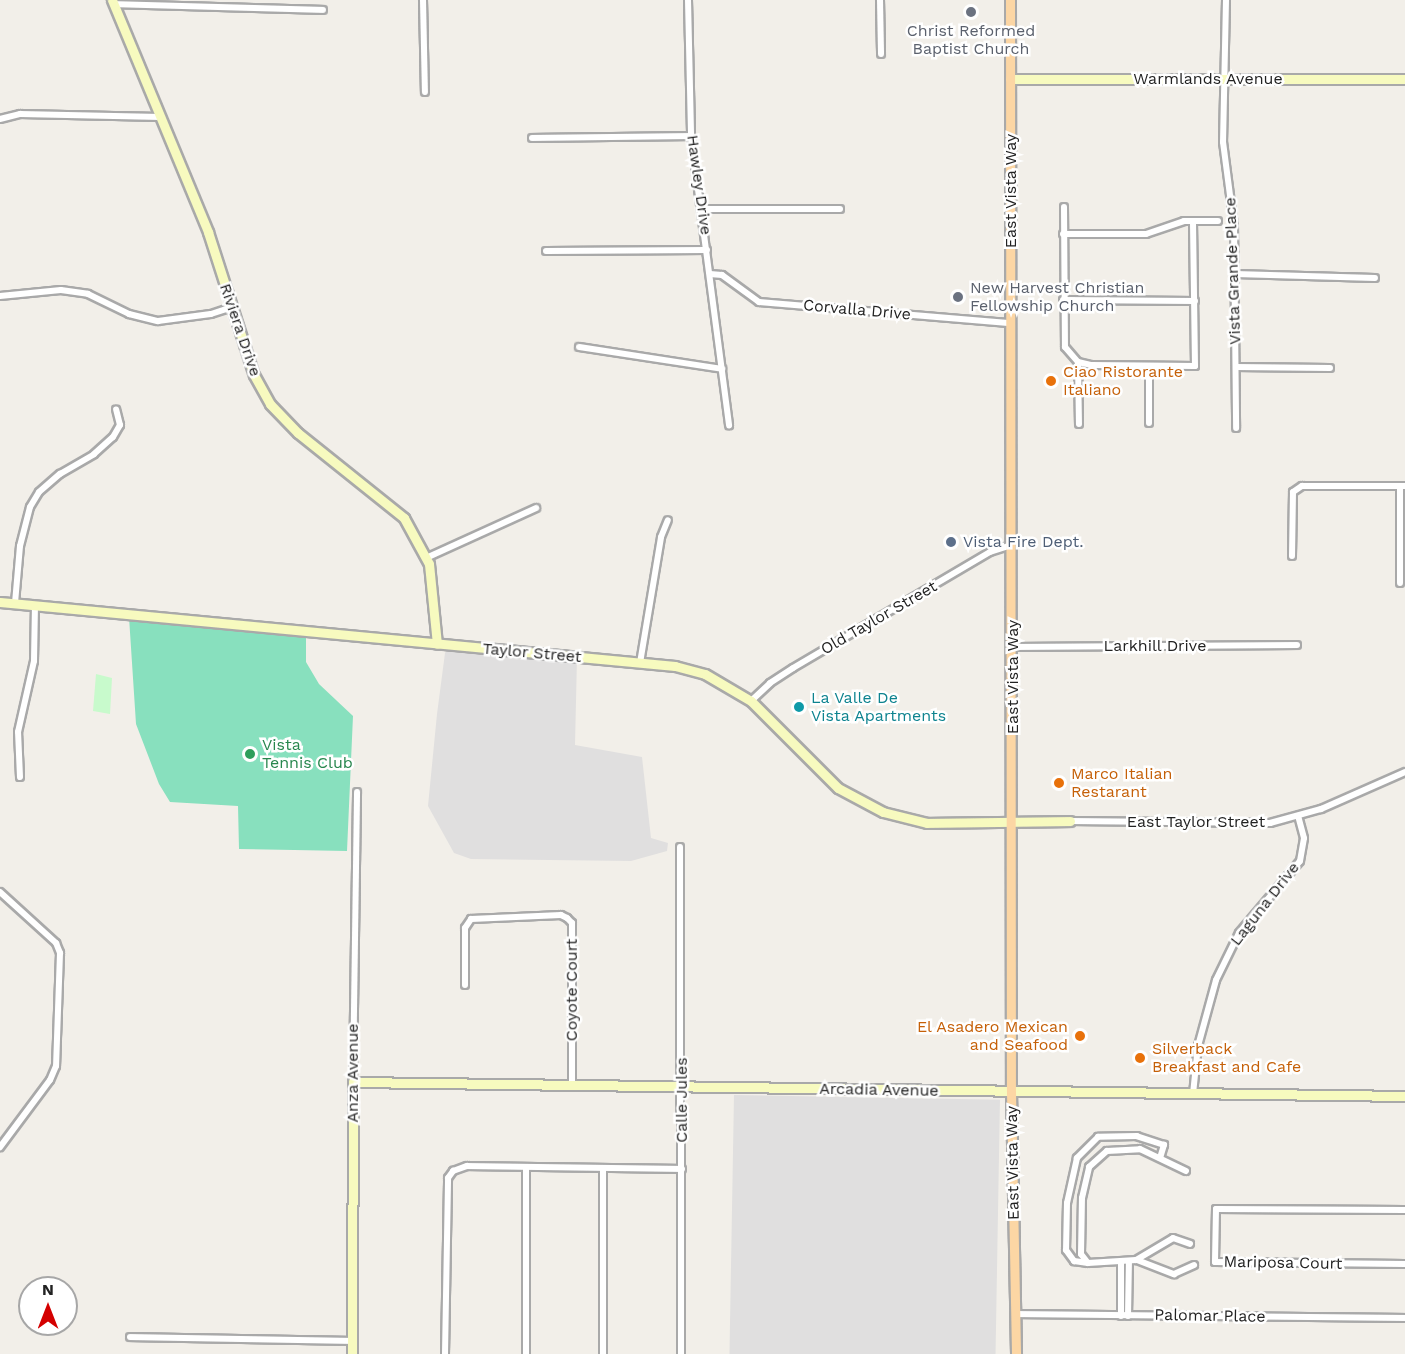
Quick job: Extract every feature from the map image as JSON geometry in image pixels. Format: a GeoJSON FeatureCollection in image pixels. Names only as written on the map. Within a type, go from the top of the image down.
{"type":"FeatureCollection","features":[{"type":"Feature","properties":{"kind":"main road","name":"East Vista Way"},"geometry":{"type":"LineString","coordinates":[[1010,0],[1014,647],[1011,1092],[1016,1354]]}},
{"type":"Feature","properties":{"kind":"street"},"geometry":{"type":"LineString","coordinates":[[423,0],[425,92]]}},
{"type":"Feature","properties":{"kind":"street","name":"Hawley Drive"},"geometry":{"type":"LineString","coordinates":[[688,0],[692,136],[729,426]]}},
{"type":"Feature","properties":{"kind":"street"},"geometry":{"type":"LineString","coordinates":[[880,0],[881,54]]}},
{"type":"Feature","properties":{"kind":"street","name":"Vista Grande Place"},"geometry":{"type":"LineString","coordinates":[[1226,0],[1222,80],[1235,274],[1236,428]]}},
{"type":"Feature","properties":{"kind":"street"},"geometry":{"type":"LineString","coordinates":[[113,2],[322,10]]}},
{"type":"Feature","properties":{"kind":"street","name":"Riviera Drive"},"geometry":{"type":"LineString","coordinates":[[113,2],[208,232],[254,375],[270,404],[298,433],[388,501],[404,518],[426,558],[437,644]]}},
{"type":"Feature","properties":{"kind":"street","name":"Warmlands Avenue"},"geometry":{"type":"LineString","coordinates":[[1010,79],[1405,79]]}},
{"type":"Feature","properties":{"kind":"street"},"geometry":{"type":"LineString","coordinates":[[0,119],[20,114],[161,117]]}},
{"type":"Feature","properties":{"kind":"street"},"geometry":{"type":"LineString","coordinates":[[532,138],[692,136]]}},
{"type":"Feature","properties":{"kind":"street"},"geometry":{"type":"LineString","coordinates":[[1064,207],[1065,347],[1078,363],[1078,424]]}},
{"type":"Feature","properties":{"kind":"street"},"geometry":{"type":"LineString","coordinates":[[702,210],[840,208]]}},
{"type":"Feature","properties":{"kind":"street"},"geometry":{"type":"LineString","coordinates":[[1063,234],[1146,234],[1193,221],[1218,221]]}},
{"type":"Feature","properties":{"kind":"street"},"geometry":{"type":"LineString","coordinates":[[1078,363],[1195,366],[1193,221]]}},
{"type":"Feature","properties":{"kind":"street"},"geometry":{"type":"LineString","coordinates":[[546,251],[708,250]]}},
{"type":"Feature","properties":{"kind":"street","name":"Corvalla Drive"},"geometry":{"type":"LineString","coordinates":[[710,274],[722,275],[759,302],[1012,323]]}},
{"type":"Feature","properties":{"kind":"street"},"geometry":{"type":"LineString","coordinates":[[1235,274],[1375,278]]}},
{"type":"Feature","properties":{"kind":"street"},"geometry":{"type":"LineString","coordinates":[[0,296],[61,291],[88,294],[135,317],[158,321],[211,314],[232,307]]}},
{"type":"Feature","properties":{"kind":"street"},"geometry":{"type":"LineString","coordinates":[[1063,300],[1195,301]]}},
{"type":"Feature","properties":{"kind":"street"},"geometry":{"type":"LineString","coordinates":[[579,347],[722,369]]}},
{"type":"Feature","properties":{"kind":"street"},"geometry":{"type":"LineString","coordinates":[[1149,366],[1149,423]]}},
{"type":"Feature","properties":{"kind":"street"},"geometry":{"type":"LineString","coordinates":[[1236,367],[1330,368]]}},
{"type":"Feature","properties":{"kind":"street"},"geometry":{"type":"LineString","coordinates":[[15,603],[20,546],[30,507],[39,492],[60,474],[94,454],[113,437],[120,425],[116,409]]}},
{"type":"Feature","properties":{"kind":"street"},"geometry":{"type":"LineString","coordinates":[[1292,556],[1293,492],[1302,486],[1402,486],[1400,583]]}},
{"type":"Feature","properties":{"kind":"street"},"geometry":{"type":"LineString","coordinates":[[426,558],[536,508]]}},
{"type":"Feature","properties":{"kind":"street"},"geometry":{"type":"LineString","coordinates":[[640,663],[661,537],[668,520]]}},
{"type":"Feature","properties":{"kind":"street","name":"Old Taylor Street"},"geometry":{"type":"LineString","coordinates":[[752,701],[770,683],[793,668],[990,552],[1012,544]]}},
{"type":"Feature","properties":{"kind":"street","name":"Taylor Street"},"geometry":{"type":"LineString","coordinates":[[0,602],[640,663],[699,672],[752,701],[838,788],[883,812],[927,823],[1014,825]]}},
{"type":"Feature","properties":{"kind":"street"},"geometry":{"type":"LineString","coordinates":[[20,777],[18,732],[34,661],[35,605]]}},
{"type":"Feature","properties":{"kind":"street","name":"Larkhill Drive"},"geometry":{"type":"LineString","coordinates":[[1014,647],[1297,645]]}},
{"type":"Feature","properties":{"kind":"street","name":"East Taylor Street"},"geometry":{"type":"LineString","coordinates":[[1014,825],[1070,821],[1270,823],[1298,816],[1405,772]]}},
{"type":"Feature","properties":{"kind":"street","name":"Anza Avenue"},"geometry":{"type":"LineString","coordinates":[[352,1354],[357,792]]}},
{"type":"Feature","properties":{"kind":"street","name":"Laguna Drive"},"geometry":{"type":"LineString","coordinates":[[1193,1094],[1198,1046],[1215,980],[1239,933],[1300,861],[1304,838],[1298,816]]}},
{"type":"Feature","properties":{"kind":"street","name":"Calle Jules"},"geometry":{"type":"LineString","coordinates":[[680,847],[681,1354]]}},
{"type":"Feature","properties":{"kind":"street"},"geometry":{"type":"LineString","coordinates":[[0,892],[56,943],[60,953],[56,1066],[50,1080],[0,1148]]}},
{"type":"Feature","properties":{"kind":"street","name":"Coyote Court"},"geometry":{"type":"LineString","coordinates":[[465,985],[465,928],[471,919],[561,915],[567,918],[572,923],[572,1086]]}},
{"type":"Feature","properties":{"kind":"street","name":"Arcadia Avenue"},"geometry":{"type":"LineString","coordinates":[[353,1082],[1405,1096]]}},
{"type":"Feature","properties":{"kind":"street"},"geometry":{"type":"LineString","coordinates":[[1160,1158],[1164,1145],[1142,1137],[1098,1137],[1077,1158],[1067,1203],[1066,1250],[1074,1261],[1121,1263],[1136,1260],[1173,1238],[1190,1244]]}},
{"type":"Feature","properties":{"kind":"street"},"geometry":{"type":"LineString","coordinates":[[1088,1263],[1081,1248],[1082,1201],[1089,1167],[1112,1149],[1140,1149],[1186,1171]]}},
{"type":"Feature","properties":{"kind":"street"},"geometry":{"type":"LineString","coordinates":[[445,1354],[448,1178],[467,1166],[682,1169]]}},
{"type":"Feature","properties":{"kind":"street"},"geometry":{"type":"LineString","coordinates":[[526,1167],[526,1354]]}},
{"type":"Feature","properties":{"kind":"street"},"geometry":{"type":"LineString","coordinates":[[603,1168],[603,1354]]}},
{"type":"Feature","properties":{"kind":"street","name":"Mariposa Court"},"geometry":{"type":"LineString","coordinates":[[1405,1210],[1215,1209],[1215,1262],[1405,1264]]}},
{"type":"Feature","properties":{"kind":"street"},"geometry":{"type":"LineString","coordinates":[[1136,1260],[1173,1274],[1194,1265]]}},
{"type":"Feature","properties":{"kind":"street"},"geometry":{"type":"LineString","coordinates":[[1128,1316],[1129,1261]]}},
{"type":"Feature","properties":{"kind":"street"},"geometry":{"type":"LineString","coordinates":[[1120,1316],[1121,1263]]}},
{"type":"Feature","properties":{"kind":"street","name":"Palomar Place"},"geometry":{"type":"LineString","coordinates":[[1015,1314],[1405,1318]]}},
{"type":"Feature","properties":{"kind":"street"},"geometry":{"type":"LineString","coordinates":[[130,1337],[352,1341]]}},
{"type":"Feature","properties":{"kind":"shaded area"},"geometry":{"type":"Polygon","coordinates":[[[450,646],[577,658],[575,745],[642,757],[651,838],[668,843],[667,851],[631,861],[471,859],[454,853],[428,806],[445,653],[450,646]]]}},
{"type":"Feature","properties":{"kind":"shaded area"},"geometry":{"type":"Polygon","coordinates":[[[734,1095],[1000,1100],[996,1354],[729,1354],[734,1095]]]}},
{"type":"Feature","properties":{"kind":"green space","name":"Vista Tennis Club"},"geometry":{"type":"Polygon","coordinates":[[[129,617],[306,634],[306,662],[319,684],[353,716],[347,851],[239,849],[238,806],[170,802],[159,784],[136,724],[129,617]]]}},
{"type":"Feature","properties":{"kind":"green space"},"geometry":{"type":"Polygon","coordinates":[[[96,674],[112,678],[110,714],[93,711],[96,674]]]}},
{"type":"Feature","properties":{"kind":"place","name":"Christ Reformed Baptist Church"},"geometry":{"type":"Point","coordinates":[971,12]}},
{"type":"Feature","properties":{"kind":"place","name":"New Harvest Christian Fellowship Church"},"geometry":{"type":"Point","coordinates":[958,297]}},
{"type":"Feature","properties":{"kind":"place","name":"Ciao Ristorante Italiano"},"geometry":{"type":"Point","coordinates":[1051,381]}},
{"type":"Feature","properties":{"kind":"place","name":"Vista Fire Dept."},"geometry":{"type":"Point","coordinates":[951,542]}},
{"type":"Feature","properties":{"kind":"place","name":"La Valle De Vista Apartments"},"geometry":{"type":"Point","coordinates":[799,707]}},
{"type":"Feature","properties":{"kind":"place","name":"Vista Tennis Club"},"geometry":{"type":"Point","coordinates":[250,754]}},
{"type":"Feature","properties":{"kind":"place","name":"Marco Italian Restarant"},"geometry":{"type":"Point","coordinates":[1059,783]}},
{"type":"Feature","properties":{"kind":"place","name":"El Asadero Mexican and Seafood"},"geometry":{"type":"Point","coordinates":[1080,1036]}},
{"type":"Feature","properties":{"kind":"place","name":"Silverback Breakfast and Cafe"},"geometry":{"type":"Point","coordinates":[1140,1058]}}]}
